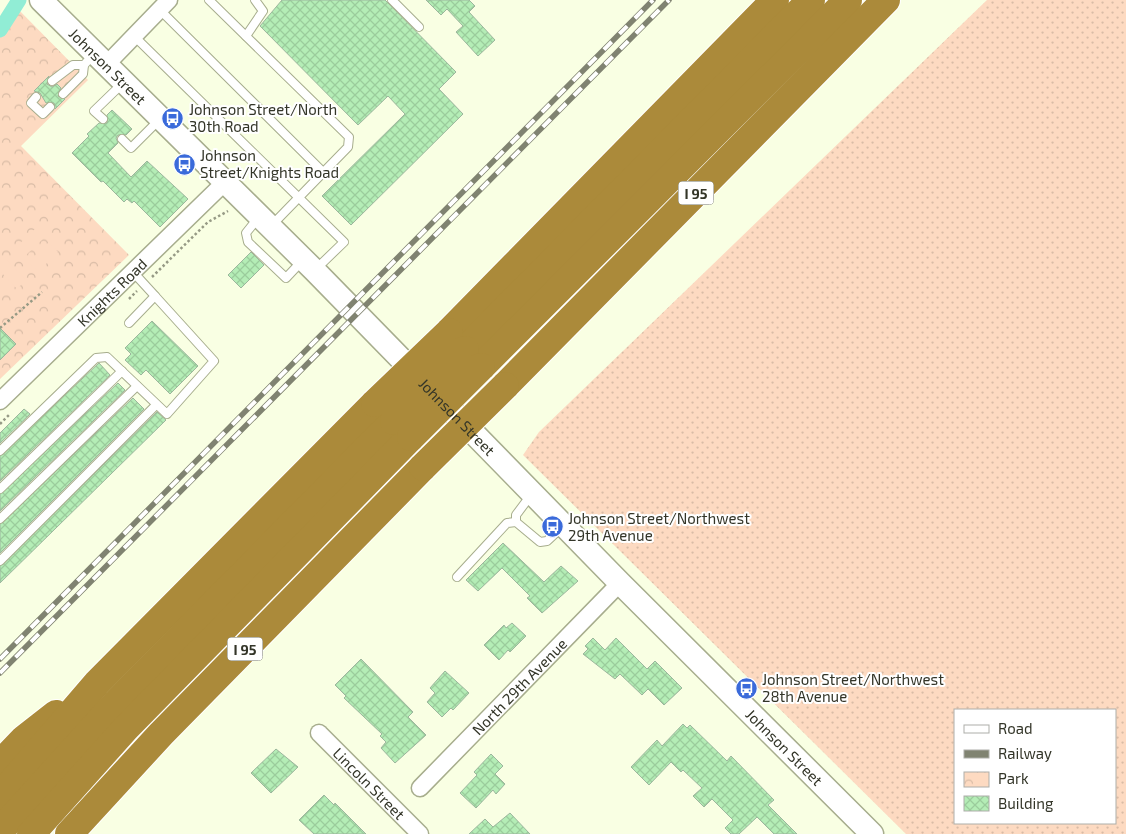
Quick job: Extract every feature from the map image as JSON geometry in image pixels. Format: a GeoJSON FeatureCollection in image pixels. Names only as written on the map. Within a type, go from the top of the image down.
{"type":"FeatureCollection","features":[{"type":"Feature","properties":{"kind":"highway"},"geometry":{"type":"LineString","coordinates":[[465,350],[775,0]]}},
{"type":"Feature","properties":{"kind":"highway"},"geometry":{"type":"LineString","coordinates":[[0,830],[117,702],[393,420],[465,350],[811,0]]}},
{"type":"Feature","properties":{"kind":"highway"},"geometry":{"type":"LineString","coordinates":[[0,764],[24,739],[97,683],[393,420],[465,350],[848,0]]}},
{"type":"Feature","properties":{"kind":"highway","name":"I 95"},"geometry":{"type":"LineString","coordinates":[[69,834],[161,734],[886,0]]}},
{"type":"Feature","properties":{"kind":"highway"},"geometry":{"type":"LineString","coordinates":[[31,834],[126,728],[393,420]]}},
{"type":"Feature","properties":{"kind":"highway"},"geometry":{"type":"LineString","coordinates":[[0,796],[97,683]]}},
{"type":"Feature","properties":{"kind":"street","name":"Johnson Street"},"geometry":{"type":"LineString","coordinates":[[42,0],[95,61],[123,83],[224,183],[259,225],[309,265],[620,583],[872,834]]}},
{"type":"Feature","properties":{"kind":"street"},"geometry":{"type":"LineString","coordinates":[[95,61],[134,36],[164,5]]}},
{"type":"Feature","properties":{"kind":"street","name":"Knights Road"},"geometry":{"type":"LineString","coordinates":[[7,406],[139,278],[224,183]]}},
{"type":"Feature","properties":{"kind":"street","name":"North 29th Avenue"},"geometry":{"type":"LineString","coordinates":[[420,788],[620,583]]}},
{"type":"Feature","properties":{"kind":"street","name":"Lincoln Street"},"geometry":{"type":"LineString","coordinates":[[319,733],[420,834]]}},
{"type":"Feature","properties":{"kind":"lane"},"geometry":{"type":"LineString","coordinates":[[209,0],[349,137],[348,147],[299,198],[259,225]]}},
{"type":"Feature","properties":{"kind":"lane"},"geometry":{"type":"LineString","coordinates":[[246,36],[262,11],[255,0]]}},
{"type":"Feature","properties":{"kind":"lane"},"geometry":{"type":"LineString","coordinates":[[392,0],[419,27]]}},
{"type":"Feature","properties":{"kind":"lane"},"geometry":{"type":"LineString","coordinates":[[164,5],[324,172]]}},
{"type":"Feature","properties":{"kind":"lane"},"geometry":{"type":"LineString","coordinates":[[134,36],[344,242],[309,265]]}},
{"type":"Feature","properties":{"kind":"lane"},"geometry":{"type":"LineString","coordinates":[[52,81],[73,66],[95,61]]}},
{"type":"Feature","properties":{"kind":"lane"},"geometry":{"type":"LineString","coordinates":[[63,94],[95,61]]}},
{"type":"Feature","properties":{"kind":"lane"},"geometry":{"type":"LineString","coordinates":[[102,119],[94,111],[123,83]]}},
{"type":"Feature","properties":{"kind":"lane"},"geometry":{"type":"LineString","coordinates":[[36,97],[31,102],[43,114],[50,107]]}},
{"type":"Feature","properties":{"kind":"lane"},"geometry":{"type":"LineString","coordinates":[[122,139],[131,148],[160,120]]}},
{"type":"Feature","properties":{"kind":"lane"},"geometry":{"type":"LineString","coordinates":[[0,451],[96,358],[107,357],[166,414],[214,361],[139,278]]}},
{"type":"Feature","properties":{"kind":"lane"},"geometry":{"type":"LineString","coordinates":[[129,323],[155,296]]}},
{"type":"Feature","properties":{"kind":"lane"},"geometry":{"type":"LineString","coordinates":[[0,489],[122,371]]}},
{"type":"Feature","properties":{"kind":"lane"},"geometry":{"type":"LineString","coordinates":[[0,519],[137,386]]}},
{"type":"Feature","properties":{"kind":"lane"},"geometry":{"type":"LineString","coordinates":[[0,561],[156,404]]}},
{"type":"Feature","properties":{"kind":"lane"},"geometry":{"type":"LineString","coordinates":[[516,522],[516,515],[533,493]]}},
{"type":"Feature","properties":{"kind":"lane"},"geometry":{"type":"LineString","coordinates":[[457,577],[507,523],[516,522],[540,542],[547,541],[564,525]]}},
{"type":"Feature","properties":{"kind":"path"},"geometry":{"type":"LineString","coordinates":[[124,303],[139,278],[208,222],[228,211],[259,225]]}},
{"type":"Feature","properties":{"kind":"path"},"geometry":{"type":"LineString","coordinates":[[0,328],[42,292]]}},
{"type":"Feature","properties":{"kind":"path"},"geometry":{"type":"LineString","coordinates":[[0,424],[7,406]]}},
{"type":"Feature","properties":{"kind":"green space"},"geometry":{"type":"Polygon","coordinates":[[[987,0],[1126,0],[1126,834],[906,834],[523,455],[539,432],[987,0]]]}},
{"type":"Feature","properties":{"kind":"green space"},"geometry":{"type":"Polygon","coordinates":[[[13,4],[88,80],[21,146],[129,255],[0,379],[0,30],[13,4]]]}},
{"type":"Feature","properties":{"kind":"green space"},"geometry":{"type":"Polygon","coordinates":[[[36,228],[45,237],[24,257],[15,248],[36,228]]]}},
{"type":"Feature","properties":{"kind":"green space"},"geometry":{"type":"Polygon","coordinates":[[[49,242],[58,252],[38,272],[29,262],[49,242]]]}},
{"type":"Feature","properties":{"kind":"green space"},"geometry":{"type":"Polygon","coordinates":[[[6,259],[26,280],[17,289],[0,271],[0,265],[6,259]]]}},
{"type":"Feature","properties":{"kind":"building"},"geometry":{"type":"Polygon","coordinates":[[[282,0],[385,0],[456,72],[439,89],[463,114],[351,225],[322,196],[405,114],[388,96],[358,125],[260,26],[282,0]]]}},
{"type":"Feature","properties":{"kind":"building"},"geometry":{"type":"Polygon","coordinates":[[[426,0],[469,0],[475,6],[469,12],[495,40],[478,56],[456,32],[463,26],[447,9],[441,15],[426,0]]]}},
{"type":"Feature","properties":{"kind":"building"},"geometry":{"type":"Polygon","coordinates":[[[49,76],[47,84],[52,87],[57,84],[61,88],[58,96],[65,99],[55,109],[54,103],[46,103],[40,93],[34,91],[49,76]]]}},
{"type":"Feature","properties":{"kind":"building"},"geometry":{"type":"Polygon","coordinates":[[[112,110],[132,129],[126,135],[118,135],[116,138],[118,143],[108,153],[131,177],[147,161],[188,199],[160,227],[134,201],[132,203],[127,199],[124,202],[72,153],[89,136],[87,134],[99,123],[107,123],[107,115],[112,110]]]}},
{"type":"Feature","properties":{"kind":"building"},"geometry":{"type":"Polygon","coordinates":[[[251,252],[264,265],[241,288],[228,275],[251,252]]]}},
{"type":"Feature","properties":{"kind":"building"},"geometry":{"type":"Polygon","coordinates":[[[152,321],[198,366],[170,394],[146,370],[141,375],[125,360],[131,354],[125,348],[152,321]]]}},
{"type":"Feature","properties":{"kind":"building"},"geometry":{"type":"Polygon","coordinates":[[[0,328],[16,344],[0,360],[0,328]]]}},
{"type":"Feature","properties":{"kind":"building"},"geometry":{"type":"Polygon","coordinates":[[[99,363],[110,375],[0,481],[0,456],[99,363]]]}},
{"type":"Feature","properties":{"kind":"building"},"geometry":{"type":"Polygon","coordinates":[[[118,383],[125,390],[0,511],[0,494],[118,383]]]}},
{"type":"Feature","properties":{"kind":"building"},"geometry":{"type":"Polygon","coordinates":[[[133,398],[144,409],[0,553],[0,524],[133,398]]]}},
{"type":"Feature","properties":{"kind":"building"},"geometry":{"type":"Polygon","coordinates":[[[24,409],[30,414],[0,443],[0,433],[24,409]]]}},
{"type":"Feature","properties":{"kind":"building"},"geometry":{"type":"Polygon","coordinates":[[[157,412],[166,420],[0,583],[0,566],[157,412]]]}},
{"type":"Feature","properties":{"kind":"building"},"geometry":{"type":"Polygon","coordinates":[[[503,543],[544,582],[561,566],[578,581],[542,613],[527,598],[530,596],[502,568],[478,591],[466,580],[503,543]]]}},
{"type":"Feature","properties":{"kind":"building"},"geometry":{"type":"Polygon","coordinates":[[[512,623],[526,636],[499,660],[484,645],[504,625],[506,628],[512,623]]]}},
{"type":"Feature","properties":{"kind":"building"},"geometry":{"type":"Polygon","coordinates":[[[593,638],[605,650],[616,638],[647,669],[655,661],[682,688],[664,705],[648,689],[642,695],[620,674],[615,679],[583,654],[588,649],[585,646],[593,638]]]}},
{"type":"Feature","properties":{"kind":"building"},"geometry":{"type":"Polygon","coordinates":[[[361,659],[413,712],[408,717],[426,735],[395,763],[381,748],[386,742],[380,736],[382,734],[344,698],[346,696],[335,685],[361,659]]]}},
{"type":"Feature","properties":{"kind":"building"},"geometry":{"type":"Polygon","coordinates":[[[445,671],[469,693],[453,710],[451,708],[442,717],[427,702],[435,693],[430,688],[445,671]]]}},
{"type":"Feature","properties":{"kind":"building"},"geometry":{"type":"Polygon","coordinates":[[[683,724],[687,728],[690,725],[727,761],[731,756],[774,800],[768,805],[797,834],[774,834],[757,817],[739,834],[731,834],[725,828],[733,820],[712,799],[704,807],[693,796],[702,788],[683,770],[681,772],[671,762],[649,785],[631,767],[657,740],[662,746],[683,724]]]}},
{"type":"Feature","properties":{"kind":"building"},"geometry":{"type":"Polygon","coordinates":[[[276,749],[298,767],[271,793],[251,773],[276,749]]]}},
{"type":"Feature","properties":{"kind":"building"},"geometry":{"type":"Polygon","coordinates":[[[491,754],[503,766],[495,774],[505,784],[496,794],[493,790],[476,808],[460,793],[477,775],[474,772],[491,754]]]}},
{"type":"Feature","properties":{"kind":"building"},"geometry":{"type":"Polygon","coordinates":[[[324,795],[334,805],[335,803],[366,834],[314,834],[299,820],[324,795]]]}},
{"type":"Feature","properties":{"kind":"building"},"geometry":{"type":"Polygon","coordinates":[[[510,813],[530,834],[469,834],[485,819],[493,827],[510,813]]]}},
{"type":"Feature","properties":{"kind":"waterway"},"geometry":{"type":"LineString","coordinates":[[0,30],[19,0]]}},
{"type":"Feature","properties":{"kind":"railway"},"geometry":{"type":"LineString","coordinates":[[0,659],[653,0]]}},
{"type":"Feature","properties":{"kind":"railway"},"geometry":{"type":"LineString","coordinates":[[0,673],[669,0]]}},
{"type":"Feature","properties":{"kind":"place","name":"Johnson Street/North 30th Road"},"geometry":{"type":"Point","coordinates":[173,118]}},
{"type":"Feature","properties":{"kind":"place","name":"Johnson Street/Knights Road"},"geometry":{"type":"Point","coordinates":[184,164]}},
{"type":"Feature","properties":{"kind":"place","name":"Johnson Street/Northwest 29th Avenue"},"geometry":{"type":"Point","coordinates":[552,527]}},
{"type":"Feature","properties":{"kind":"place","name":"Johnson Street/Northwest 28th Avenue"},"geometry":{"type":"Point","coordinates":[746,688]}}]}
